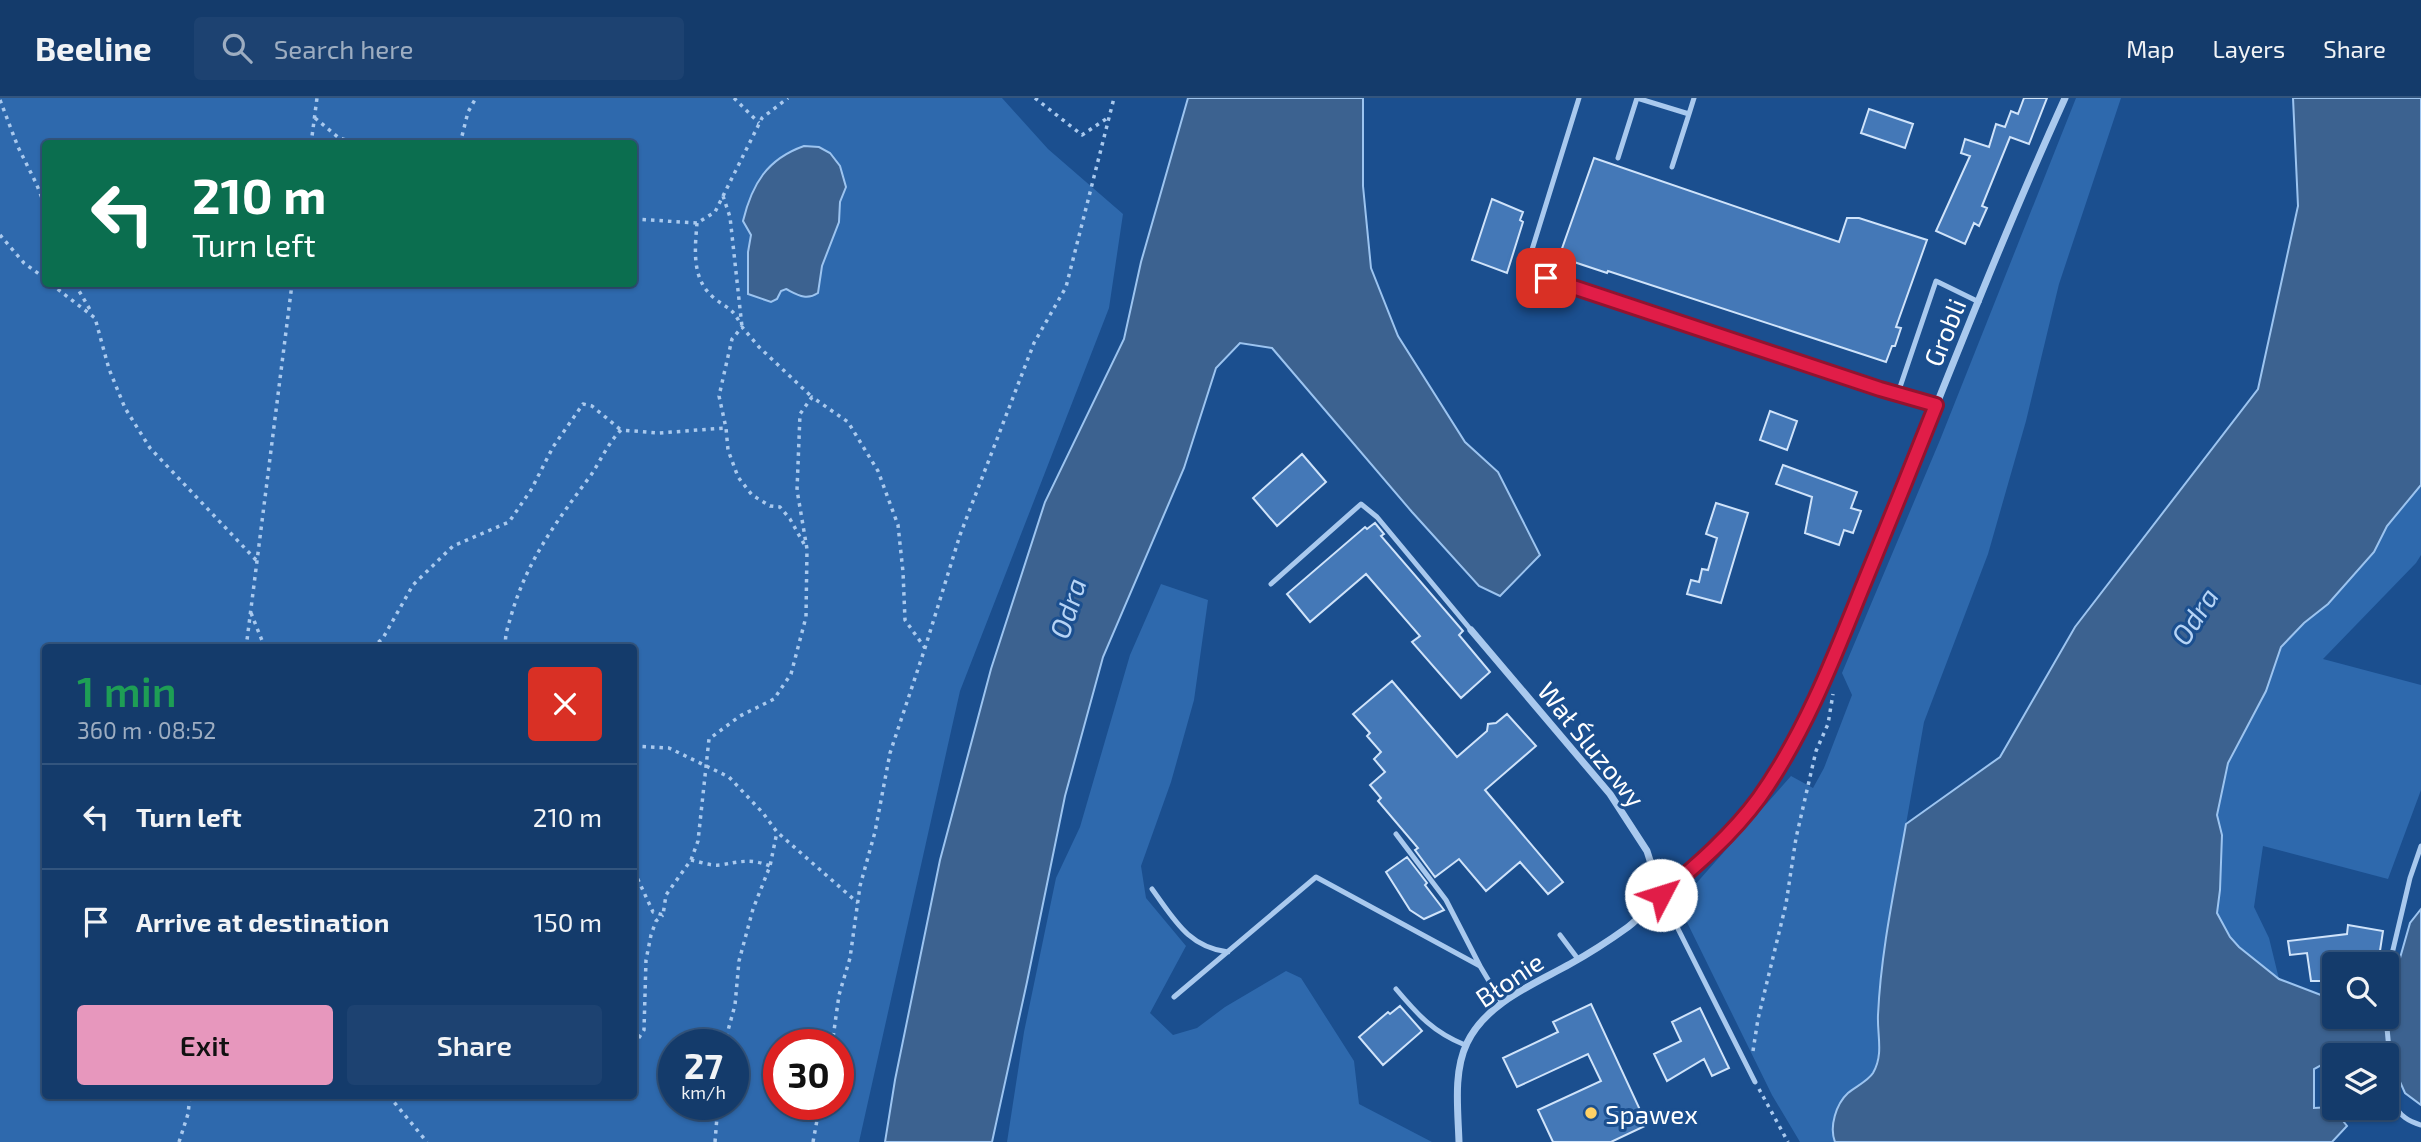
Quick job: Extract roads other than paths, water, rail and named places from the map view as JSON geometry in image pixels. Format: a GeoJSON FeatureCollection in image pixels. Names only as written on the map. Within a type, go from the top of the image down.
{"type":"FeatureCollection","features":[{"type":"Feature","properties":{"kind":"street","name":"Grobli"},"geometry":{"type":"LineString","coordinates":[[1661,895],[1735,827],[1758,799],[1781,763],[1824,680],[2025,185],[2064,98]]}},
{"type":"Feature","properties":{"kind":"street","name":"Wał Śluzowy"},"geometry":{"type":"LineString","coordinates":[[1471,630],[1611,794],[1647,851],[1661,895]]}},
{"type":"Feature","properties":{"kind":"street","name":"Błonie"},"geometry":{"type":"LineString","coordinates":[[1459,1142],[1458,1082],[1465,1045],[1483,1018],[1502,1003],[1631,925],[1661,895]]}},
{"type":"Feature","properties":{"kind":"lane"},"geometry":{"type":"LineString","coordinates":[[1579,98],[1525,269],[1867,385],[1936,405]]}},
{"type":"Feature","properties":{"kind":"lane"},"geometry":{"type":"LineString","coordinates":[[1618,158],[1637,98],[1689,114]]}},
{"type":"Feature","properties":{"kind":"lane"},"geometry":{"type":"LineString","coordinates":[[1672,167],[1694,98]]}},
{"type":"Feature","properties":{"kind":"lane"},"geometry":{"type":"LineString","coordinates":[[1898,393],[1936,281],[1979,302]]}},
{"type":"Feature","properties":{"kind":"lane"},"geometry":{"type":"LineString","coordinates":[[1271,584],[1361,503],[1377,517],[1471,630]]}},
{"type":"Feature","properties":{"kind":"lane"},"geometry":{"type":"LineString","coordinates":[[1396,834],[1446,900],[1502,1003]]}},
{"type":"Feature","properties":{"kind":"lane"},"geometry":{"type":"LineString","coordinates":[[2392,952],[2410,878],[2421,846]]}},
{"type":"Feature","properties":{"kind":"lane"},"geometry":{"type":"LineString","coordinates":[[1174,997],[1316,877],[1480,966]]}},
{"type":"Feature","properties":{"kind":"lane"},"geometry":{"type":"LineString","coordinates":[[1152,889],[1181,928],[1202,946],[1228,952]]}},
{"type":"Feature","properties":{"kind":"lane"},"geometry":{"type":"LineString","coordinates":[[1661,895],[1755,1082]]}},
{"type":"Feature","properties":{"kind":"lane"},"geometry":{"type":"LineString","coordinates":[[1560,935],[1578,959]]}},
{"type":"Feature","properties":{"kind":"lane"},"geometry":{"type":"LineString","coordinates":[[1396,989],[1427,1024],[1447,1038],[1465,1045]]}},
{"type":"Feature","properties":{"kind":"lane"},"geometry":{"type":"LineString","coordinates":[[2387,1029],[2393,1104],[2399,1114],[2421,1125]]}},
{"type":"Feature","properties":{"kind":"water","name":"Odra"},"geometry":{"type":"Polygon","coordinates":[[[1188,98],[1363,98],[1363,186],[1371,268],[1398,336],[1465,442],[1498,472],[1540,555],[1500,596],[1479,586],[1272,348],[1240,343],[1216,368],[1184,468],[1103,657],[1065,796],[992,1142],[885,1142],[940,860],[991,669],[1045,502],[1124,339],[1141,262],[1188,98]]]}},
{"type":"Feature","properties":{"kind":"water","name":"Odra"},"geometry":{"type":"Polygon","coordinates":[[[2293,98],[2421,98],[2421,485],[2387,526],[2374,552],[2328,604],[2304,623],[2281,647],[2266,691],[2228,763],[2217,815],[2222,835],[2217,913],[2230,937],[2239,947],[2279,979],[2322,995],[2322,1029],[2399,1029],[2399,962],[2410,923],[2421,909],[2421,1105],[2405,1093],[2399,1080],[2399,1043],[2322,1043],[2322,1065],[2314,1069],[2314,1108],[2322,1108],[2322,1120],[2342,1120],[2347,1126],[2332,1142],[1835,1142],[1833,1123],[1840,1103],[1848,1093],[1871,1076],[1878,1059],[1882,967],[1906,824],[2000,757],[2075,627],[2258,389],[2298,206],[2293,98]]]}},
{"type":"Feature","properties":{"kind":"water"},"geometry":{"type":"Polygon","coordinates":[[[804,146],[819,147],[830,153],[840,166],[846,187],[840,202],[839,222],[822,266],[818,293],[806,297],[786,289],[771,302],[748,294],[748,252],[751,235],[743,221],[756,184],[763,174],[780,158],[804,146]]]}},
{"type":"Feature","properties":{"kind":"place","name":"Spawex"},"geometry":{"type":"Point","coordinates":[1591,1113]}}]}
